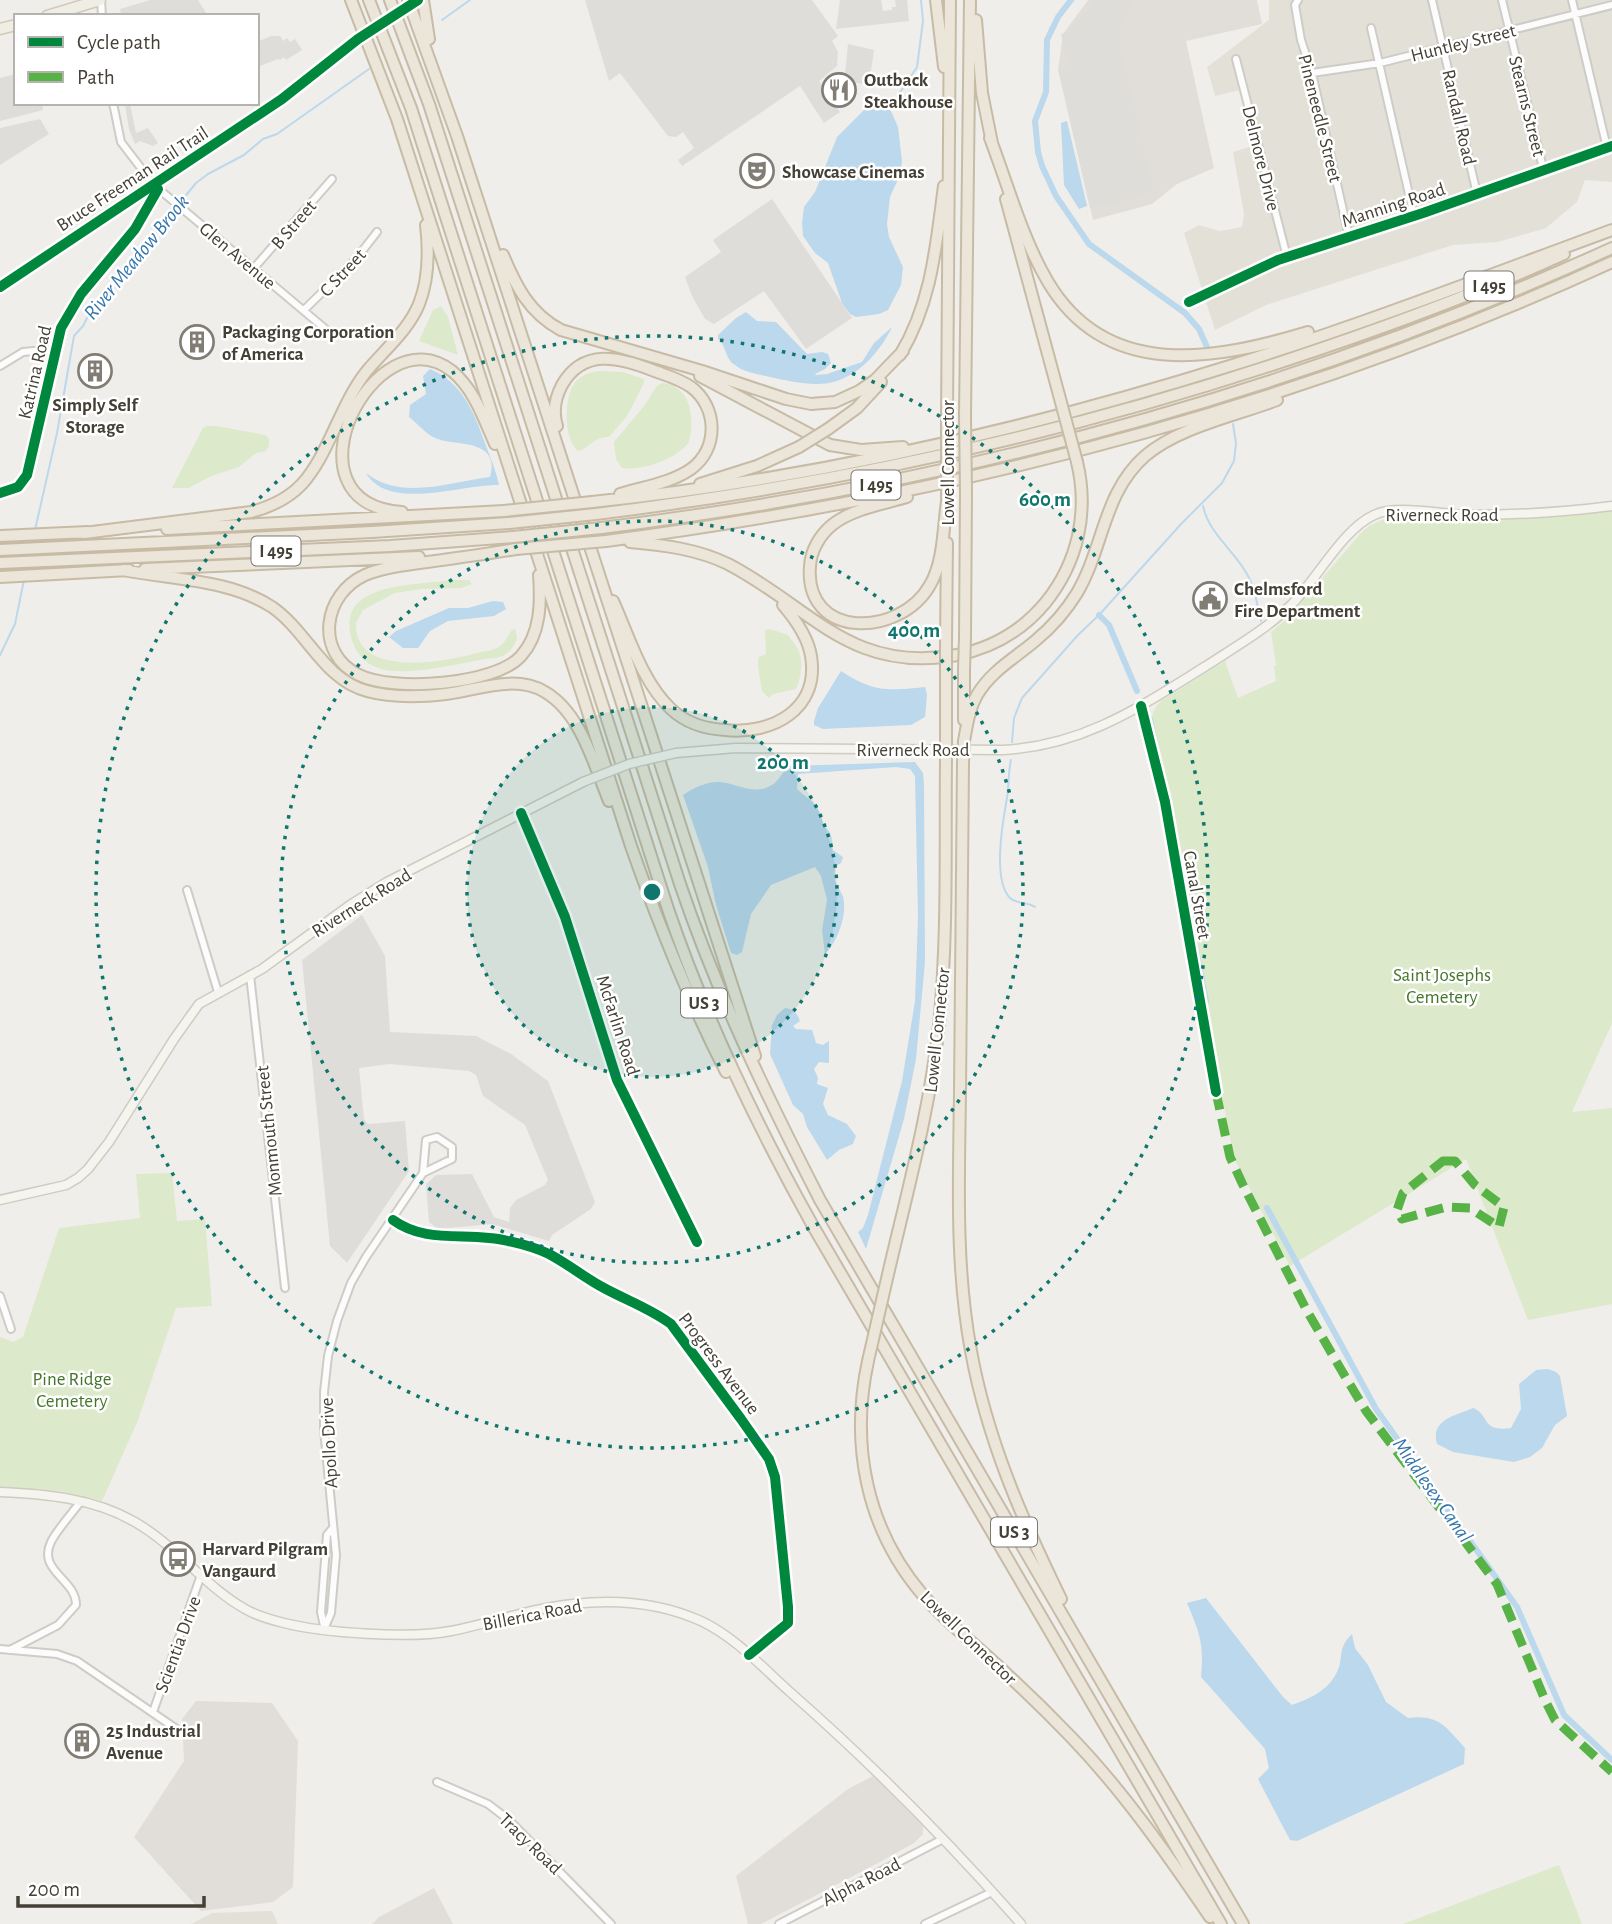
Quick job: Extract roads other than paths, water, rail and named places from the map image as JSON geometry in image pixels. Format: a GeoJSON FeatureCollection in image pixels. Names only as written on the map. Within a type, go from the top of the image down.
{"type":"FeatureCollection","features":[{"type":"Feature","properties":{"kind":"highway"},"geometry":{"type":"LineString","coordinates":[[351,0],[390,99],[620,814],[647,888]]}},
{"type":"Feature","properties":{"kind":"highway","name":"US 3"},"geometry":{"type":"LineString","coordinates":[[369,0],[411,108],[676,930],[730,1066],[813,1226],[1221,1924]]}},
{"type":"Feature","properties":{"kind":"highway","name":"US 3"},"geometry":{"type":"LineString","coordinates":[[390,0],[429,104],[694,927],[710,969],[765,1093],[820,1200],[1243,1924]]}},
{"type":"Feature","properties":{"kind":"highway"},"geometry":{"type":"LineString","coordinates":[[408,0],[474,188],[765,1093]]}},
{"type":"Feature","properties":{"kind":"highway"},"geometry":{"type":"LineString","coordinates":[[423,0],[439,82]]}},
{"type":"Feature","properties":{"kind":"highway"},"geometry":{"type":"LineString","coordinates":[[936,0],[949,107]]}},
{"type":"Feature","properties":{"kind":"highway","name":"Lowell Connector"},"geometry":{"type":"LineString","coordinates":[[950,0],[946,760],[944,929],[939,1024],[927,1106],[868,1361],[860,1414],[863,1467],[874,1512],[898,1562],[933,1607],[1029,1694],[1107,1777],[1151,1831],[1214,1924]]}},
{"type":"Feature","properties":{"kind":"highway"},"geometry":{"type":"LineString","coordinates":[[606,541],[693,551],[728,565],[839,638],[882,654],[910,658],[938,657],[971,651],[993,643],[1021,627],[1038,611],[1059,584],[1076,544],[1082,512],[1081,484],[990,138],[979,71],[972,0]]}},
{"type":"Feature","properties":{"kind":"highway","name":"Lowell Connector"},"geometry":{"type":"LineString","coordinates":[[964,741],[965,416],[972,0]]}},
{"type":"Feature","properties":{"kind":"highway"},"geometry":{"type":"LineString","coordinates":[[990,138],[1027,239],[1047,280],[1076,317],[1108,339],[1156,355],[1187,356],[1252,347],[1338,324],[1360,321]]}},
{"type":"Feature","properties":{"kind":"highway"},"geometry":{"type":"LineString","coordinates":[[633,498],[736,474],[799,447],[857,408],[874,390],[903,351],[922,311],[932,274],[949,142]]}},
{"type":"Feature","properties":{"kind":"highway"},"geometry":{"type":"LineString","coordinates":[[84,533],[251,512],[278,502],[301,485],[313,469],[360,380],[404,329],[420,301],[426,279],[428,250],[418,184]]}},
{"type":"Feature","properties":{"kind":"highway"},"geometry":{"type":"LineString","coordinates":[[474,188],[514,282],[537,313],[554,327],[567,333],[650,355],[786,400],[819,404],[843,399],[868,386],[903,351]]}},
{"type":"Feature","properties":{"kind":"highway"},"geometry":{"type":"LineString","coordinates":[[0,536],[504,511],[712,488],[840,466],[1003,429],[1206,373],[1612,231]]}},
{"type":"Feature","properties":{"kind":"highway","name":"I 495"},"geometry":{"type":"LineString","coordinates":[[0,550],[509,523],[752,493],[884,469],[996,444],[1211,386],[1369,332],[1506,279],[1612,231]]}},
{"type":"Feature","properties":{"kind":"highway","name":"I 495"},"geometry":{"type":"LineString","coordinates":[[0,563],[379,546],[513,537],[726,511],[881,484],[1013,455],[1264,383],[1475,307],[1612,248]]}},
{"type":"Feature","properties":{"kind":"highway"},"geometry":{"type":"LineString","coordinates":[[1097,1674],[1026,1526],[1008,1482],[986,1417],[967,1330],[958,1218],[963,763],[964,741],[971,707],[984,685],[999,669],[1048,629],[1077,593],[1089,567],[1111,501],[1140,461],[1160,445],[1177,436],[1276,400],[1515,305],[1612,262]]}},
{"type":"Feature","properties":{"kind":"highway"},"geometry":{"type":"LineString","coordinates":[[650,355],[736,394],[819,440],[845,449],[889,449],[1003,429]]}},
{"type":"Feature","properties":{"kind":"highway"},"geometry":{"type":"LineString","coordinates":[[559,450],[559,431],[555,419],[557,397],[570,374],[591,361],[610,358],[629,361],[686,384],[706,403],[712,418],[712,435],[706,451],[695,466],[675,477],[592,502]]}},
{"type":"Feature","properties":{"kind":"highway"},"geometry":{"type":"LineString","coordinates":[[464,514],[408,513],[382,509],[363,500],[346,480],[341,463],[341,450],[349,424],[376,380],[396,365],[412,360],[432,361],[451,370],[463,382],[477,405],[520,501]]}},
{"type":"Feature","properties":{"kind":"highway"},"geometry":{"type":"LineString","coordinates":[[947,501],[937,569],[929,588],[913,606],[888,621],[860,624],[833,616],[819,602],[810,580],[810,559],[818,541],[832,525],[851,514],[1171,425],[1367,362]]}},
{"type":"Feature","properties":{"kind":"highway"},"geometry":{"type":"LineString","coordinates":[[0,577],[382,559],[606,541],[788,514],[984,475]]}},
{"type":"Feature","properties":{"kind":"highway"},"geometry":{"type":"LineString","coordinates":[[516,550],[393,567],[357,579],[340,593],[331,611],[330,638],[337,656],[349,670],[361,677],[395,683],[449,681],[505,669],[524,652],[537,625],[540,600],[537,555]]}},
{"type":"Feature","properties":{"kind":"highway"},"geometry":{"type":"LineString","coordinates":[[591,550],[654,688],[675,713],[694,724],[715,729],[747,731],[771,726],[796,709],[809,685],[812,664],[807,641],[788,610],[764,587]]}},
{"type":"Feature","properties":{"kind":"highway"},"geometry":{"type":"LineString","coordinates":[[123,570],[204,583],[256,598],[285,617],[338,676],[363,690],[393,695],[426,696],[514,684],[532,686],[544,691],[566,710],[580,733],[709,1039],[770,1147]]}},
{"type":"Feature","properties":{"kind":"main road"},"geometry":{"type":"LineString","coordinates":[[54,14],[101,0]]}},
{"type":"Feature","properties":{"kind":"main road","name":"Riverneck Road"},"geometry":{"type":"LineString","coordinates":[[0,1200],[66,1185],[88,1169],[109,1143],[199,1004],[250,975],[379,887],[583,782],[620,767],[676,753],[736,748],[1028,748],[1081,736],[1141,706],[1272,622],[1299,597],[1352,532],[1374,515],[1400,511],[1496,514],[1612,506]]}},
{"type":"Feature","properties":{"kind":"main road","name":"Billerica Road"},"geometry":{"type":"LineString","coordinates":[[0,1492],[38,1494],[81,1501],[133,1521],[247,1610],[284,1623],[324,1629],[435,1634],[549,1606],[598,1601],[632,1602],[703,1622],[749,1655],[840,1736],[896,1790],[1021,1924]]}},
{"type":"Feature","properties":{"kind":"street","name":"Pineneedle Street"},"geometry":{"type":"LineString","coordinates":[[1297,0],[1295,5],[1301,40],[1312,73],[1349,237]]}},
{"type":"Feature","properties":{"kind":"street","name":"Randall Road"},"geometry":{"type":"LineString","coordinates":[[1432,0],[1478,194]]}},
{"type":"Feature","properties":{"kind":"street","name":"Stearns Street"},"geometry":{"type":"LineString","coordinates":[[1502,0],[1544,172]]}},
{"type":"Feature","properties":{"kind":"street"},"geometry":{"type":"LineString","coordinates":[[1572,0],[1610,147]]}},
{"type":"Feature","properties":{"kind":"street","name":"Huntley Street"},"geometry":{"type":"LineString","coordinates":[[1312,73],[1380,63],[1612,5]]}},
{"type":"Feature","properties":{"kind":"street"},"geometry":{"type":"LineString","coordinates":[[1371,28],[1414,216]]}},
{"type":"Feature","properties":{"kind":"street","name":"Delmore Drive"},"geometry":{"type":"LineString","coordinates":[[1236,59],[1287,257]]}},
{"type":"Feature","properties":{"kind":"street","name":"Glen Avenue"},"geometry":{"type":"LineString","coordinates":[[113,105],[118,134],[123,146],[158,189],[329,332]]}},
{"type":"Feature","properties":{"kind":"street","name":"Manning Road"},"geometry":{"type":"LineString","coordinates":[[1189,302],[1287,257],[1544,172],[1610,147]]}},
{"type":"Feature","properties":{"kind":"street","name":"B Street"},"geometry":{"type":"LineString","coordinates":[[254,268],[332,179]]}},
{"type":"Feature","properties":{"kind":"street","name":"Katrina Road"},"geometry":{"type":"LineString","coordinates":[[0,493],[18,487],[27,475],[55,349],[69,312],[135,229],[158,189]]}},
{"type":"Feature","properties":{"kind":"street","name":"C Street"},"geometry":{"type":"LineString","coordinates":[[304,310],[356,259],[377,232]]}},
{"type":"Feature","properties":{"kind":"street"},"geometry":{"type":"LineString","coordinates":[[0,366],[23,352],[55,349]]}},
{"type":"Feature","properties":{"kind":"street","name":"Canal Street"},"geometry":{"type":"LineString","coordinates":[[1141,706],[1165,802],[1216,1092]]}},
{"type":"Feature","properties":{"kind":"street","name":"McFarlin Road"},"geometry":{"type":"LineString","coordinates":[[521,813],[565,917],[617,1080],[696,1242]]}},
{"type":"Feature","properties":{"kind":"street"},"geometry":{"type":"LineString","coordinates":[[187,890],[219,992]]}},
{"type":"Feature","properties":{"kind":"street","name":"Monmouth Street"},"geometry":{"type":"LineString","coordinates":[[250,975],[285,1288]]}},
{"type":"Feature","properties":{"kind":"street","name":"Apollo Drive"},"geometry":{"type":"LineString","coordinates":[[324,1629],[321,1612],[327,1535],[332,1529],[331,1482],[324,1429],[328,1356],[351,1283],[423,1173],[426,1140],[437,1137],[452,1147],[452,1159],[423,1173]]}},
{"type":"Feature","properties":{"kind":"street","name":"Progress Avenue"},"geometry":{"type":"LineString","coordinates":[[393,1220],[424,1234],[488,1237],[535,1248],[671,1324],[769,1459],[775,1477],[789,1607],[788,1623],[749,1655]]}},
{"type":"Feature","properties":{"kind":"street"},"geometry":{"type":"LineString","coordinates":[[0,1296],[12,1329]]}},
{"type":"Feature","properties":{"kind":"street"},"geometry":{"type":"LineString","coordinates":[[10,1650],[58,1625],[76,1605],[76,1595],[71,1586],[57,1576],[50,1564],[48,1549],[51,1540],[81,1501]]}},
{"type":"Feature","properties":{"kind":"street","name":"Scientia Drive"},"geometry":{"type":"LineString","coordinates":[[153,1712],[201,1575]]}},
{"type":"Feature","properties":{"kind":"street"},"geometry":{"type":"LineString","coordinates":[[0,1649],[57,1654],[77,1661],[178,1730]]}},
{"type":"Feature","properties":{"kind":"street","name":"Tracy Road"},"geometry":{"type":"LineString","coordinates":[[437,1782],[488,1804],[509,1820],[611,1924]]}},
{"type":"Feature","properties":{"kind":"street","name":"Alpha Road"},"geometry":{"type":"LineString","coordinates":[[779,1924],[943,1839]]}},
{"type":"Feature","properties":{"kind":"street"},"geometry":{"type":"LineString","coordinates":[[925,1924],[992,1892]]}},
{"type":"Feature","properties":{"kind":"water"},"geometry":{"type":"Polygon","coordinates":[[[876,104],[891,111],[898,127],[902,161],[900,175],[890,197],[887,224],[889,237],[903,267],[901,285],[888,310],[856,317],[850,314],[842,303],[828,263],[815,253],[803,236],[802,223],[804,207],[815,192],[837,137],[866,108],[876,104]]]}},
{"type":"Feature","properties":{"kind":"water"},"geometry":{"type":"Polygon","coordinates":[[[1067,121],[1087,206],[1079,209],[1064,185],[1061,123],[1067,121]]]}},
{"type":"Feature","properties":{"kind":"water"},"geometry":{"type":"Polygon","coordinates":[[[746,312],[757,321],[776,322],[807,354],[828,354],[831,363],[816,375],[862,362],[874,343],[892,327],[875,354],[849,376],[829,383],[807,383],[752,373],[732,362],[718,335],[746,312]]]}},
{"type":"Feature","properties":{"kind":"water"},"geometry":{"type":"Polygon","coordinates":[[[430,369],[451,382],[471,409],[495,469],[499,485],[408,494],[377,485],[366,473],[380,481],[410,488],[490,477],[492,464],[489,455],[482,449],[435,438],[409,417],[410,405],[426,394],[423,376],[430,369]]]}},
{"type":"Feature","properties":{"kind":"water"},"geometry":{"type":"Polygon","coordinates":[[[493,601],[503,602],[506,609],[494,616],[448,621],[430,631],[418,648],[403,648],[389,637],[396,631],[449,608],[468,608],[493,601]]]}},
{"type":"Feature","properties":{"kind":"water"},"geometry":{"type":"Polygon","coordinates":[[[841,671],[862,683],[881,688],[925,687],[925,717],[911,725],[823,729],[814,725],[818,708],[841,671]]]}},
{"type":"Feature","properties":{"kind":"water"},"geometry":{"type":"Polygon","coordinates":[[[915,762],[923,773],[924,785],[925,962],[916,1059],[904,1119],[866,1249],[858,1232],[863,1228],[868,1215],[902,1081],[915,1001],[918,917],[915,776],[910,769],[896,767],[798,774],[797,789],[817,807],[823,825],[830,833],[833,850],[843,857],[841,863],[836,866],[834,876],[843,897],[843,920],[834,943],[825,954],[822,930],[827,900],[821,876],[815,867],[771,885],[751,914],[742,952],[737,955],[731,953],[708,867],[683,795],[715,782],[754,789],[765,788],[776,782],[788,766],[915,762]]]}},
{"type":"Feature","properties":{"kind":"water"},"geometry":{"type":"Polygon","coordinates":[[[785,1008],[793,1010],[798,1016],[800,1021],[793,1026],[796,1029],[812,1030],[816,1043],[823,1045],[829,1041],[829,1063],[819,1062],[814,1069],[818,1078],[817,1084],[828,1088],[823,1104],[828,1115],[847,1124],[856,1136],[853,1144],[839,1150],[827,1160],[807,1127],[803,1114],[793,1105],[770,1054],[772,1025],[777,1015],[785,1008]]]}},
{"type":"Feature","properties":{"kind":"water"},"geometry":{"type":"Polygon","coordinates":[[[1548,1369],[1560,1376],[1567,1416],[1555,1425],[1542,1448],[1530,1457],[1514,1462],[1453,1452],[1437,1444],[1437,1429],[1441,1424],[1452,1416],[1473,1408],[1495,1428],[1511,1428],[1521,1409],[1519,1384],[1536,1370],[1548,1369]]]}},
{"type":"Feature","properties":{"kind":"water"},"geometry":{"type":"Polygon","coordinates":[[[1206,1598],[1292,1705],[1317,1694],[1328,1685],[1339,1668],[1344,1644],[1352,1634],[1355,1648],[1368,1665],[1386,1702],[1408,1718],[1435,1720],[1447,1728],[1465,1748],[1464,1764],[1297,1841],[1290,1840],[1258,1779],[1269,1768],[1265,1749],[1201,1677],[1200,1639],[1187,1603],[1206,1598]]]}},
{"type":"Feature","properties":{"kind":"waterway","name":"River Meadow Brook"},"geometry":{"type":"LineString","coordinates":[[442,20],[470,0]]}},
{"type":"Feature","properties":{"kind":"waterway"},"geometry":{"type":"LineString","coordinates":[[889,109],[917,67],[923,21],[921,0]]}},
{"type":"Feature","properties":{"kind":"waterway"},"geometry":{"type":"LineString","coordinates":[[1071,0],[1058,17],[1047,40],[1046,92],[1035,121],[1042,166],[1056,196],[1089,244],[1185,313],[1199,329],[1207,347]]}},
{"type":"Feature","properties":{"kind":"waterway","name":"River Meadow Brook"},"geometry":{"type":"LineString","coordinates":[[179,204],[196,183],[208,174],[244,155],[263,139],[277,134],[369,69]]}},
{"type":"Feature","properties":{"kind":"waterway","name":"River Meadow Brook"},"geometry":{"type":"LineString","coordinates":[[35,530],[57,433],[74,336],[83,326],[94,304],[176,209]]}},
{"type":"Feature","properties":{"kind":"waterway"},"geometry":{"type":"LineString","coordinates":[[1012,742],[1014,718],[1022,698],[1222,483],[1234,461],[1236,443],[1233,424]]}},
{"type":"Feature","properties":{"kind":"waterway"},"geometry":{"type":"LineString","coordinates":[[1203,506],[1216,533],[1242,565],[1250,580],[1261,621]]}},
{"type":"Feature","properties":{"kind":"waterway","name":"River Meadow Brook"},"geometry":{"type":"LineString","coordinates":[[0,655],[15,624],[24,580]]}},
{"type":"Feature","properties":{"kind":"waterway","name":"Middlesex Canal"},"geometry":{"type":"LineString","coordinates":[[1099,615],[1109,625],[1137,691]]}},
{"type":"Feature","properties":{"kind":"waterway","name":"Middlesex Canal"},"geometry":{"type":"LineString","coordinates":[[1150,719],[1166,797]]}},
{"type":"Feature","properties":{"kind":"waterway"},"geometry":{"type":"LineString","coordinates":[[1011,760],[1001,835],[1001,878],[1010,898],[1035,907]]}},
{"type":"Feature","properties":{"kind":"waterway","name":"Middlesex Canal"},"geometry":{"type":"LineString","coordinates":[[1174,838],[1206,1001]]}},
{"type":"Feature","properties":{"kind":"waterway","name":"Middlesex Canal"},"geometry":{"type":"LineString","coordinates":[[1267,1208],[1376,1409],[1517,1607],[1564,1715],[1612,1760]]}},
{"type":"Feature","properties":{"kind":"place","name":"Outback Steakhouse"},"geometry":{"type":"Point","coordinates":[839,90]}},
{"type":"Feature","properties":{"kind":"place","name":"Showcase Cinemas"},"geometry":{"type":"Point","coordinates":[757,171]}},
{"type":"Feature","properties":{"kind":"place","name":"Packaging Corporation of America"},"geometry":{"type":"Point","coordinates":[197,342]}},
{"type":"Feature","properties":{"kind":"place","name":"Simply Self Storage"},"geometry":{"type":"Point","coordinates":[95,371]}},
{"type":"Feature","properties":{"kind":"place","name":"Chelmsford Fire Department"},"geometry":{"type":"Point","coordinates":[1210,599]}},
{"type":"Feature","properties":{"kind":"place","name":"Harvard Pilgram Vangaurd"},"geometry":{"type":"Point","coordinates":[178,1559]}},
{"type":"Feature","properties":{"kind":"place","name":"25 Industrial Avenue"},"geometry":{"type":"Point","coordinates":[82,1741]}},
{"type":"Feature","properties":{"kind":"park label","name":"Saint Josephs Cemetery"},"geometry":{"type":"Point","coordinates":[1442,985]}},
{"type":"Feature","properties":{"kind":"park label","name":"Pine Ridge Cemetery"},"geometry":{"type":"Point","coordinates":[72,1389]}}]}
